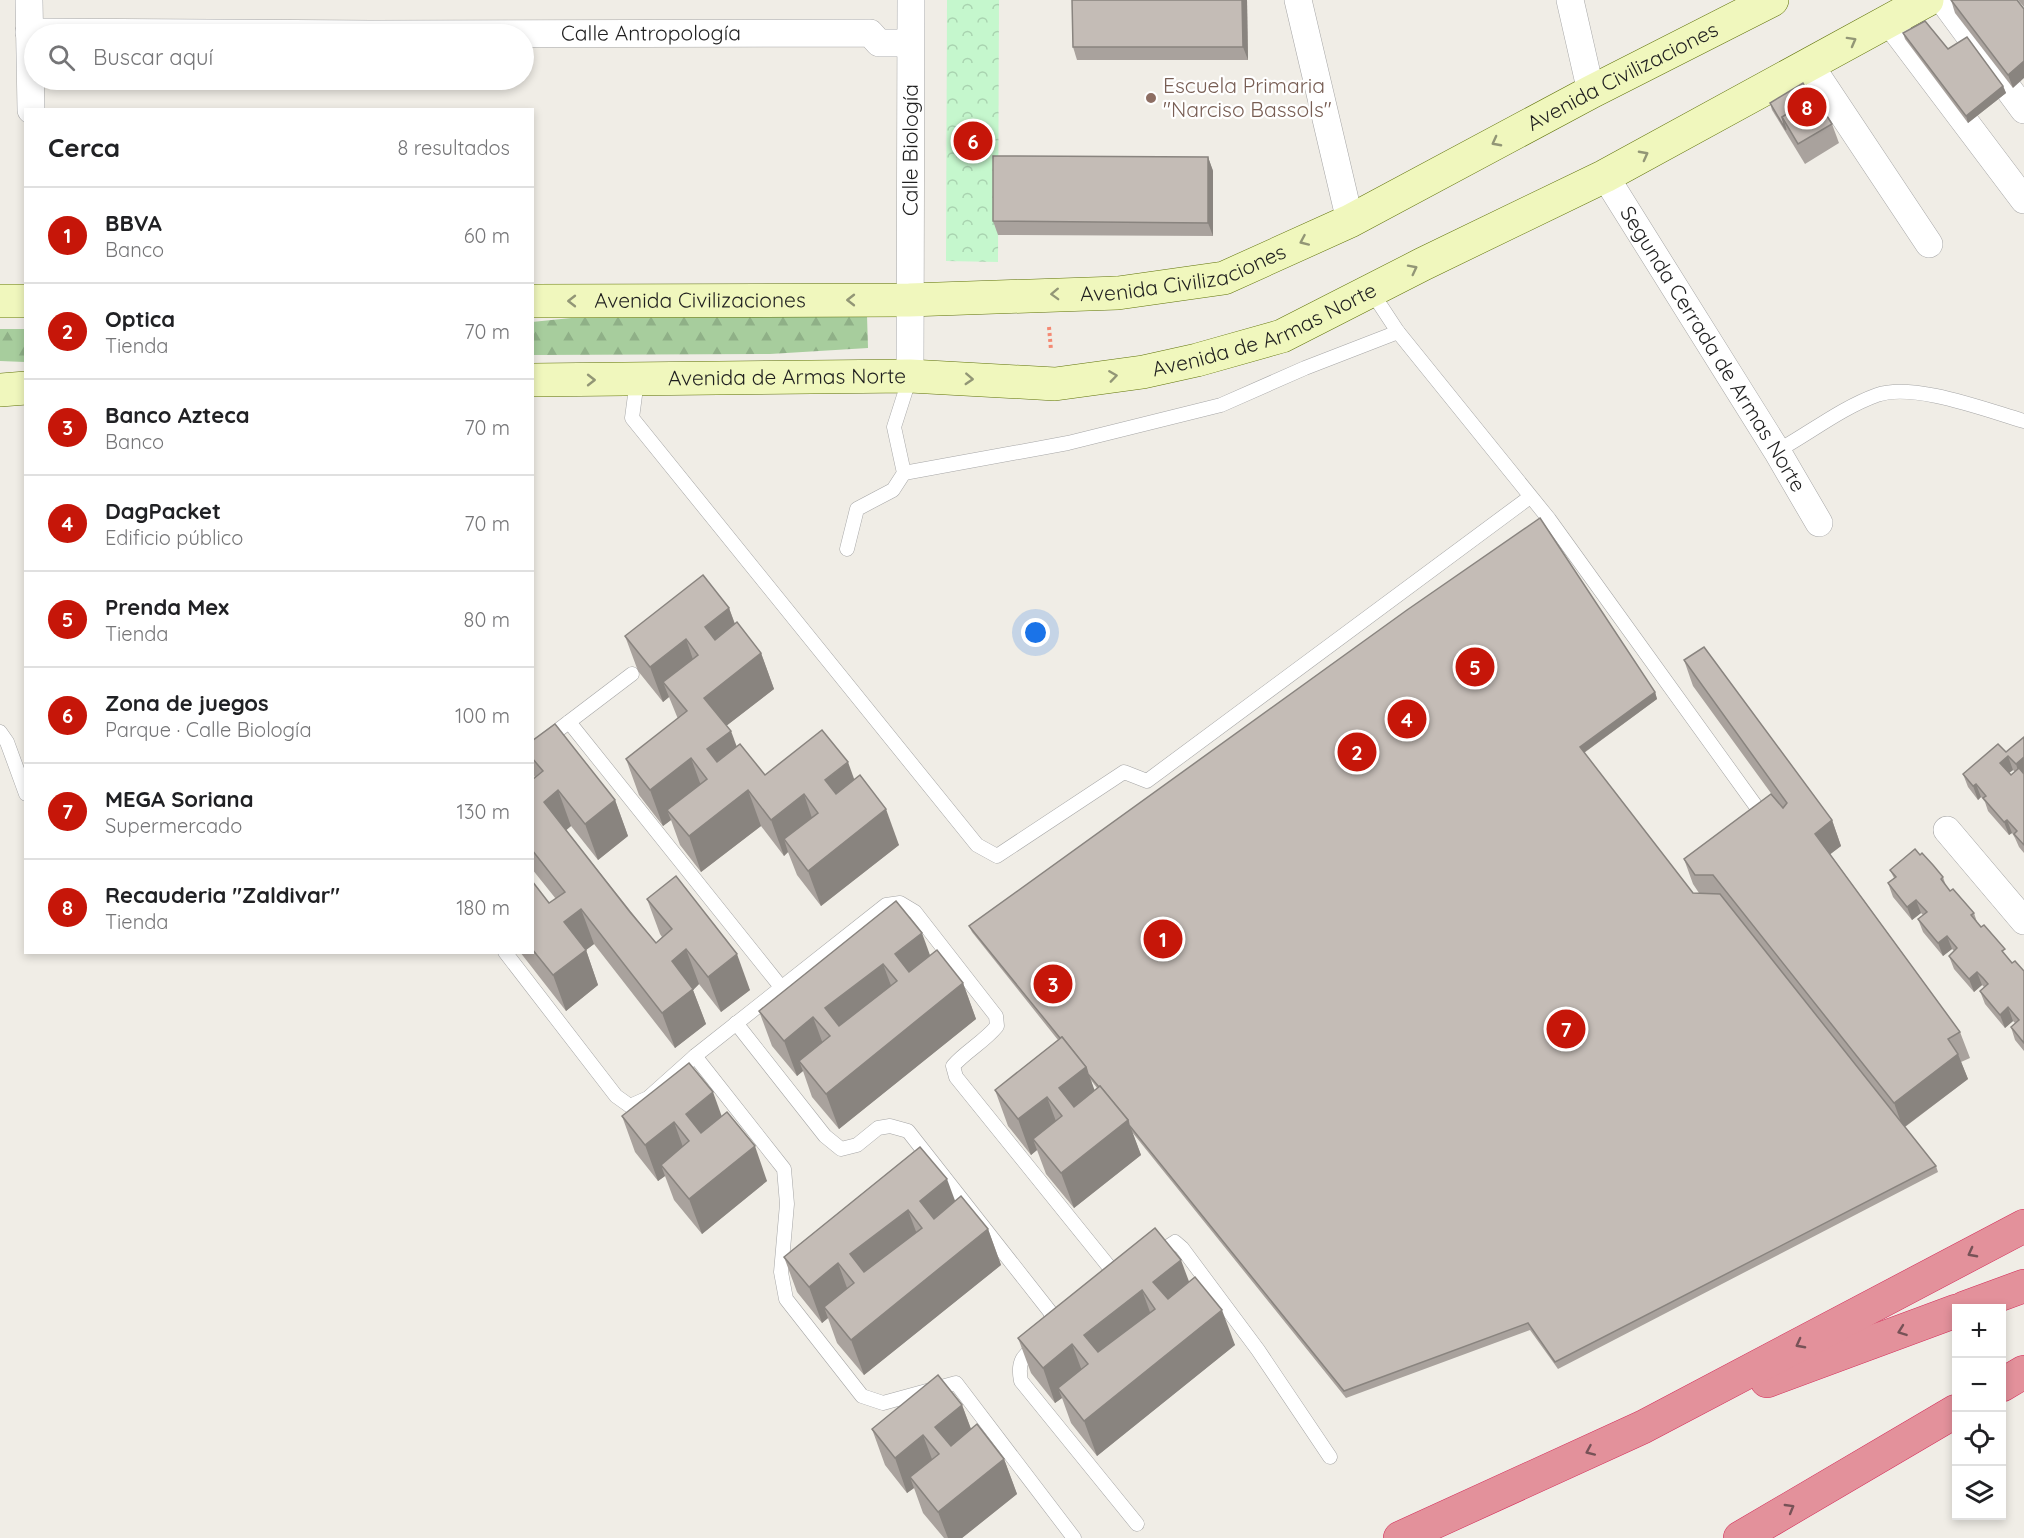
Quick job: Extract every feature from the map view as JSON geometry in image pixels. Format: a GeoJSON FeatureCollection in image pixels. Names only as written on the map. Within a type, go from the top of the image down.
{"type":"FeatureCollection","features":[{"type":"Feature","properties":{"kind":"highway"},"geometry":{"type":"LineString","coordinates":[[1400,1538],[1643,1427],[2024,1226]]}},
{"type":"Feature","properties":{"kind":"highway"},"geometry":{"type":"LineString","coordinates":[[1975,1304],[2024,1286]]}},
{"type":"Feature","properties":{"kind":"highway"},"geometry":{"type":"LineString","coordinates":[[1643,1427],[1952,1312]]}},
{"type":"Feature","properties":{"kind":"highway"},"geometry":{"type":"LineString","coordinates":[[2006,1382],[2024,1372]]}},
{"type":"Feature","properties":{"kind":"highway"},"geometry":{"type":"LineString","coordinates":[[1740,1538],[1954,1412]]}},
{"type":"Feature","properties":{"kind":"main road","name":"Avenida Civilizaciones"},"geometry":{"type":"LineString","coordinates":[[534,301],[909,300],[1118,293],[1224,278],[1350,221],[1591,92],[1772,0]]}},
{"type":"Feature","properties":{"kind":"main road","name":"Avenida de Armas Norte"},"geometry":{"type":"LineString","coordinates":[[534,381],[910,376],[1055,384],[1143,372],[1197,360],[1282,336],[1605,176],[1927,0]]}},
{"type":"Feature","properties":{"kind":"main road"},"geometry":{"type":"LineString","coordinates":[[0,301],[24,302]]}},
{"type":"Feature","properties":{"kind":"main road"},"geometry":{"type":"LineString","coordinates":[[0,390],[24,388]]}},
{"type":"Feature","properties":{"kind":"street"},"geometry":{"type":"LineString","coordinates":[[29,0],[29,24]]}},
{"type":"Feature","properties":{"kind":"street","name":"Calle Biología"},"geometry":{"type":"LineString","coordinates":[[910,0],[910,376]]}},
{"type":"Feature","properties":{"kind":"street"},"geometry":{"type":"LineString","coordinates":[[1298,0],[1350,221]]}},
{"type":"Feature","properties":{"kind":"street"},"geometry":{"type":"LineString","coordinates":[[1570,0],[1591,92]]}},
{"type":"Feature","properties":{"kind":"street"},"geometry":{"type":"LineString","coordinates":[[1943,0],[2024,110]]}},
{"type":"Feature","properties":{"kind":"street"},"geometry":{"type":"LineString","coordinates":[[1889,21],[2024,200]]}},
{"type":"Feature","properties":{"kind":"street","name":"Calle Antropología"},"geometry":{"type":"LineString","coordinates":[[534,34],[870,33],[879,43],[910,43]]}},
{"type":"Feature","properties":{"kind":"street"},"geometry":{"type":"LineString","coordinates":[[1810,65],[1929,244]]}},
{"type":"Feature","properties":{"kind":"street"},"geometry":{"type":"LineString","coordinates":[[30,90],[31,108]]}},
{"type":"Feature","properties":{"kind":"street","name":"Segunda Cerrada de Armas Norte"},"geometry":{"type":"LineString","coordinates":[[1605,176],[1777,452],[1819,524]]}},
{"type":"Feature","properties":{"kind":"street"},"geometry":{"type":"LineString","coordinates":[[1947,830],[2024,921]]}},
{"type":"Feature","properties":{"kind":"lane"},"geometry":{"type":"LineString","coordinates":[[1371,291],[1398,332],[1549,519],[1758,809]]}},
{"type":"Feature","properties":{"kind":"lane"},"geometry":{"type":"LineString","coordinates":[[904,473],[1068,443],[1221,405],[1305,368],[1398,332]]}},
{"type":"Feature","properties":{"kind":"lane"},"geometry":{"type":"LineString","coordinates":[[847,549],[857,510],[894,490],[904,473],[894,427],[910,376]]}},
{"type":"Feature","properties":{"kind":"lane"},"geometry":{"type":"LineString","coordinates":[[637,380],[632,418],[977,845],[997,856],[1124,772],[1147,781],[1530,497]]}},
{"type":"Feature","properties":{"kind":"lane"},"geometry":{"type":"LineString","coordinates":[[1777,452],[1836,416],[1878,395],[1902,390],[1923,393],[2024,421]]}},
{"type":"Feature","properties":{"kind":"lane"},"geometry":{"type":"LineString","coordinates":[[534,748],[632,674]]}},
{"type":"Feature","properties":{"kind":"lane"},"geometry":{"type":"LineString","coordinates":[[569,722],[781,987]]}},
{"type":"Feature","properties":{"kind":"lane"},"geometry":{"type":"LineString","coordinates":[[0,732],[7,742],[24,789]]}},
{"type":"Feature","properties":{"kind":"lane"},"geometry":{"type":"LineString","coordinates":[[507,954],[616,1096],[630,1106],[648,1098],[695,1056],[886,905],[900,903],[915,912],[996,1016],[997,1026],[990,1035],[962,1055],[953,1066],[956,1077],[1110,1268],[1120,1275],[1136,1270],[1175,1242],[1182,1248],[1258,1350],[1330,1457]]}},
{"type":"Feature","properties":{"kind":"lane"},"geometry":{"type":"LineString","coordinates":[[736,1023],[825,1136],[841,1149],[857,1145],[878,1128],[890,1126],[908,1131],[1051,1313],[1052,1327],[1045,1337],[1024,1355],[1018,1368],[1021,1381],[1137,1524]]}},
{"type":"Feature","properties":{"kind":"lane"},"geometry":{"type":"LineString","coordinates":[[695,1056],[784,1169],[787,1204],[782,1272],[786,1299],[862,1396],[883,1403],[956,1383],[1074,1538]]}},
{"type":"Feature","properties":{"kind":"path"},"geometry":{"type":"LineString","coordinates":[[1049,326],[1052,360]]}},
{"type":"Feature","properties":{"kind":"green space"},"geometry":{"type":"Polygon","coordinates":[[[947,0],[999,0],[998,262],[946,261],[947,0]]]}},
{"type":"Feature","properties":{"kind":"green space"},"geometry":{"type":"Polygon","coordinates":[[[683,314],[867,316],[868,348],[770,354],[534,355],[534,322],[571,318],[683,314]]]}},
{"type":"Feature","properties":{"kind":"green space"},"geometry":{"type":"Polygon","coordinates":[[[0,329],[24,329],[24,362],[0,361],[0,329]]]}},
{"type":"Feature","properties":{"kind":"building"},"geometry":{"type":"Polygon","coordinates":[[[1072,0],[1242,0],[1243,47],[1073,47],[1072,0]]]}},
{"type":"Feature","properties":{"kind":"building"},"geometry":{"type":"Polygon","coordinates":[[[1951,0],[2017,0],[2024,9],[2024,61],[2008,75],[1951,0]]]}},
{"type":"Feature","properties":{"kind":"building"},"geometry":{"type":"Polygon","coordinates":[[[1925,21],[1948,49],[1967,37],[2003,86],[1966,116],[1903,33],[1925,21]]]}},
{"type":"Feature","properties":{"kind":"building"},"geometry":{"type":"Polygon","coordinates":[[[1803,83],[1812,99],[1782,117],[1786,130],[1770,103],[1803,83]]]}},
{"type":"Feature","properties":{"kind":"building"},"geometry":{"type":"Polygon","coordinates":[[[1815,97],[1832,124],[1798,144],[1782,117],[1815,97]]]}},
{"type":"Feature","properties":{"kind":"building"},"geometry":{"type":"Polygon","coordinates":[[[993,156],[1208,157],[1208,223],[993,221],[993,156]]]}},
{"type":"Feature","properties":{"kind":"building"},"geometry":{"type":"Polygon","coordinates":[[[1540,518],[1655,692],[1580,747],[1693,893],[1720,894],[1936,1166],[1555,1362],[1528,1323],[1344,1391],[1129,1125],[1128,1120],[1088,1074],[1086,1067],[1062,1037],[1060,1038],[969,926],[1407,610],[1540,518]]]}},
{"type":"Feature","properties":{"kind":"building"},"geometry":{"type":"Polygon","coordinates":[[[703,575],[729,608],[705,627],[715,640],[737,622],[761,653],[704,698],[731,731],[707,749],[717,762],[740,744],[765,775],[822,730],[848,762],[825,780],[836,794],[860,775],[886,809],[808,871],[784,839],[818,813],[804,794],[771,820],[748,790],[689,836],[667,810],[707,779],[691,758],[650,790],[626,759],[687,711],[663,682],[698,655],[686,639],[650,667],[625,636],[703,575]]]}},
{"type":"Feature","properties":{"kind":"building"},"geometry":{"type":"Polygon","coordinates":[[[1704,647],[1832,820],[1815,834],[1960,1032],[1948,1039],[1958,1054],[1894,1103],[1713,875],[1695,875],[1684,859],[1771,794],[1783,808],[1787,803],[1684,660],[1704,647]]]}},
{"type":"Feature","properties":{"kind":"building"},"geometry":{"type":"Polygon","coordinates":[[[555,724],[615,800],[585,824],[558,790],[544,802],[656,943],[672,929],[647,899],[676,876],[737,954],[708,977],[686,949],[672,961],[693,989],[662,1013],[581,909],[564,922],[586,950],[553,975],[534,951],[534,884],[549,903],[565,892],[534,853],[534,778],[543,771],[534,760],[534,740],[555,724]]]}},
{"type":"Feature","properties":{"kind":"building"},"geometry":{"type":"Polygon","coordinates":[[[2024,737],[2024,757],[2016,764],[2008,756],[2000,763],[2011,775],[2019,768],[2024,774],[2024,845],[2014,834],[2017,831],[2007,820],[2004,822],[1983,798],[1986,796],[1976,784],[1973,786],[1963,774],[1998,744],[2006,752],[2024,737]]]}},
{"type":"Feature","properties":{"kind":"building"},"geometry":{"type":"Polygon","coordinates":[[[1915,849],[1920,855],[1922,853],[1943,877],[1941,879],[1950,891],[1953,889],[1974,913],[1971,915],[1981,927],[1984,925],[2005,949],[2002,951],[2012,963],[2015,961],[2024,971],[2024,1043],[2011,1027],[2019,1020],[2008,1007],[2000,1015],[1980,991],[1988,984],[1983,978],[1977,972],[1969,979],[1949,956],[1957,948],[1947,936],[1938,943],[1918,919],[1927,912],[1916,900],[1907,907],[1888,883],[1896,877],[1890,870],[1915,849]]]}},
{"type":"Feature","properties":{"kind":"building"},"geometry":{"type":"Polygon","coordinates":[[[896,901],[922,933],[895,954],[909,972],[937,950],[963,983],[826,1094],[799,1061],[830,1036],[813,1017],[784,1041],[759,1011],[896,901]],[[883,964],[825,1008],[839,1026],[897,981],[883,964]]]}},
{"type":"Feature","properties":{"kind":"building"},"geometry":{"type":"Polygon","coordinates":[[[1062,1037],[1086,1067],[1059,1088],[1074,1107],[1100,1086],[1128,1120],[1061,1173],[1033,1139],[1062,1116],[1047,1097],[1018,1119],[995,1090],[1062,1037]]]}},
{"type":"Feature","properties":{"kind":"building"},"geometry":{"type":"Polygon","coordinates":[[[689,1063],[713,1092],[686,1114],[701,1133],[727,1112],[755,1146],[689,1199],[661,1165],[689,1141],[674,1122],[645,1145],[622,1116],[689,1063]]]}},
{"type":"Feature","properties":{"kind":"building"},"geometry":{"type":"Polygon","coordinates":[[[920,1147],[947,1179],[920,1201],[934,1219],[961,1196],[988,1229],[851,1340],[824,1307],[854,1283],[838,1263],[809,1287],[784,1257],[920,1147]],[[908,1210],[850,1254],[864,1272],[922,1228],[908,1210]]]}},
{"type":"Feature","properties":{"kind":"building"},"geometry":{"type":"Polygon","coordinates":[[[1155,1228],[1181,1260],[1153,1282],[1168,1299],[1195,1277],[1222,1310],[1084,1421],[1058,1388],[1088,1364],[1072,1344],[1043,1368],[1018,1338],[1155,1228]],[[1142,1290],[1084,1335],[1098,1352],[1155,1309],[1142,1290]]]}},
{"type":"Feature","properties":{"kind":"building"},"geometry":{"type":"Polygon","coordinates":[[[938,1375],[962,1405],[935,1427],[951,1446],[977,1424],[1004,1459],[938,1512],[910,1477],[939,1454],[923,1435],[895,1458],[872,1429],[938,1375]]]}},
{"type":"Feature","properties":{"kind":"place","name":"Escuela Primaria \"Narciso Bassols\""},"geometry":{"type":"Point","coordinates":[1151,98]}},
{"type":"Feature","properties":{"kind":"place","name":"Recauderia \"Zaldivar\""},"geometry":{"type":"Point","coordinates":[1807,107]}},
{"type":"Feature","properties":{"kind":"place","name":"Zona de juegos"},"geometry":{"type":"Point","coordinates":[973,141]}},
{"type":"Feature","properties":{"kind":"place","name":"Prenda Mex"},"geometry":{"type":"Point","coordinates":[1475,667]}},
{"type":"Feature","properties":{"kind":"place","name":"DagPacket"},"geometry":{"type":"Point","coordinates":[1407,719]}},
{"type":"Feature","properties":{"kind":"place","name":"Optica"},"geometry":{"type":"Point","coordinates":[1357,752]}},
{"type":"Feature","properties":{"kind":"place","name":"BBVA"},"geometry":{"type":"Point","coordinates":[1163,939]}},
{"type":"Feature","properties":{"kind":"place","name":"Banco Azteca"},"geometry":{"type":"Point","coordinates":[1053,984]}},
{"type":"Feature","properties":{"kind":"place","name":"MEGA Soriana"},"geometry":{"type":"Point","coordinates":[1566,1029]}}]}
